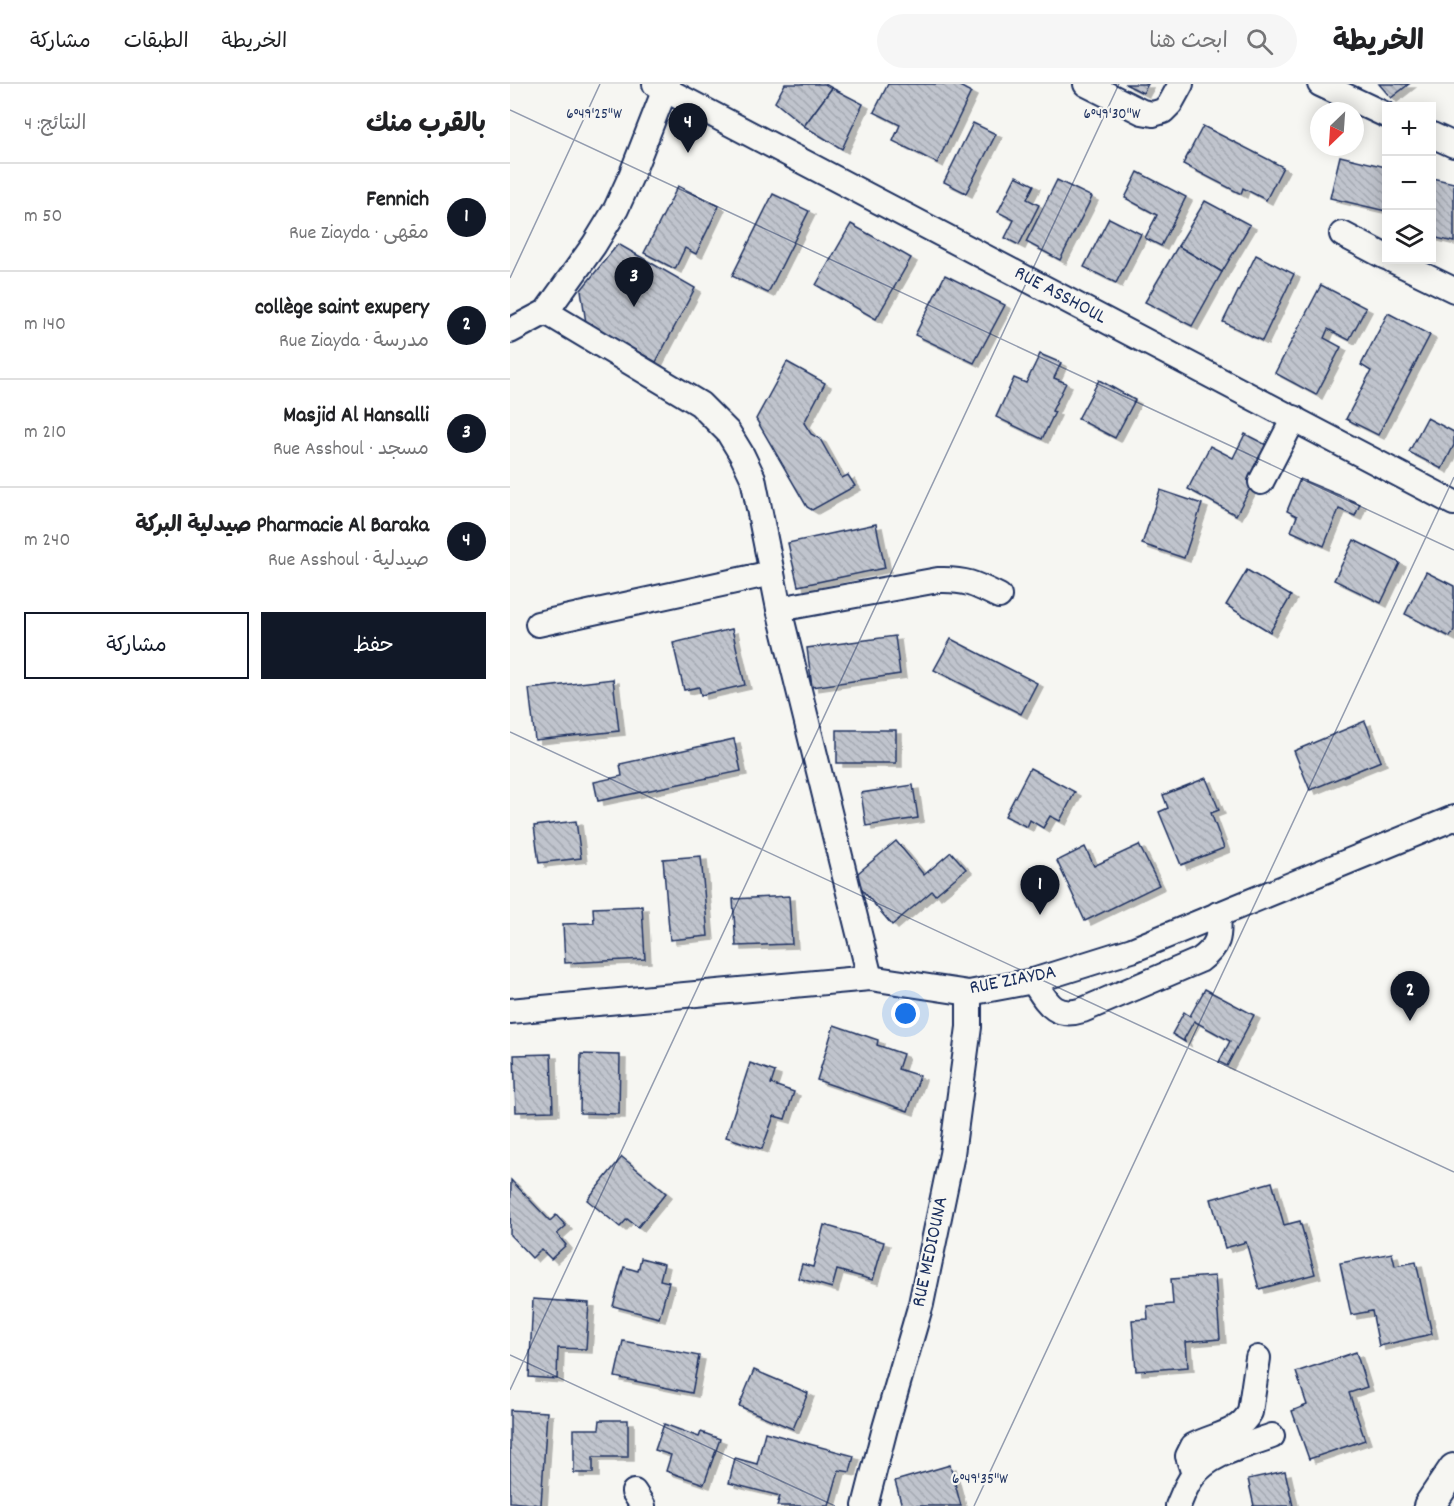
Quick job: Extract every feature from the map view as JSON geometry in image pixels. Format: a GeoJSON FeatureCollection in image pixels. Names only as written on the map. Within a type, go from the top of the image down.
{"type":"FeatureCollection","features":[{"type":"Feature","properties":{"kind":"main road"},"geometry":{"type":"LineString","coordinates":[[1429,1506],[1454,1469]]}},
{"type":"Feature","properties":{"kind":"street"},"geometry":{"type":"LineString","coordinates":[[1086,84],[1142,112],[1153,114],[1164,111],[1181,84]]}},
{"type":"Feature","properties":{"kind":"street"},"geometry":{"type":"LineString","coordinates":[[1320,84],[1382,112]]}},
{"type":"Feature","properties":{"kind":"street"},"geometry":{"type":"LineString","coordinates":[[510,331],[546,312],[594,245],[616,209],[631,176],[662,86]]}},
{"type":"Feature","properties":{"kind":"street","name":"RUE ASSHOUL"},"geometry":{"type":"LineString","coordinates":[[662,86],[1454,503]]}},
{"type":"Feature","properties":{"kind":"street"},"geometry":{"type":"LineString","coordinates":[[1436,137],[1454,146]]}},
{"type":"Feature","properties":{"kind":"street"},"geometry":{"type":"LineString","coordinates":[[1342,234],[1382,255]]}},
{"type":"Feature","properties":{"kind":"street"},"geometry":{"type":"LineString","coordinates":[[1400,264],[1454,290]]}},
{"type":"Feature","properties":{"kind":"street"},"geometry":{"type":"LineString","coordinates":[[546,312],[700,404],[728,432],[753,478],[779,609],[870,978]]}},
{"type":"Feature","properties":{"kind":"street"},"geometry":{"type":"LineString","coordinates":[[1261,482],[1294,418]]}},
{"type":"Feature","properties":{"kind":"street"},"geometry":{"type":"LineString","coordinates":[[538,624],[772,573]]}},
{"type":"Feature","properties":{"kind":"street"},"geometry":{"type":"LineString","coordinates":[[779,609],[938,580],[958,579],[974,583],[999,596]]}},
{"type":"Feature","properties":{"kind":"street","name":"RUE ZIAYDA"},"geometry":{"type":"LineString","coordinates":[[510,1011],[870,978],[969,993],[1033,981],[1132,950],[1454,819]]}},
{"type":"Feature","properties":{"kind":"street"},"geometry":{"type":"LineString","coordinates":[[1033,981],[1051,1007],[1056,1010],[1069,1013],[1083,1010],[1200,960],[1214,947],[1220,934],[1218,914]]}},
{"type":"Feature","properties":{"kind":"street","name":"RUE MEDIOUNA"},"geometry":{"type":"LineString","coordinates":[[865,1506],[921,1304],[952,1154],[969,1028],[969,993]]}},
{"type":"Feature","properties":{"kind":"street"},"geometry":{"type":"LineString","coordinates":[[1194,1474],[1188,1456],[1193,1446],[1234,1429],[1246,1419],[1250,1412],[1258,1358]]}},
{"type":"Feature","properties":{"kind":"street"},"geometry":{"type":"LineString","coordinates":[[1178,1506],[1194,1474],[1212,1459],[1272,1436]]}},
{"type":"Feature","properties":{"kind":"building"},"geometry":{"type":"Polygon","coordinates":[[[785,84],[825,84],[832,88],[804,126],[775,102],[785,84]]]}},
{"type":"Feature","properties":{"kind":"building"},"geometry":{"type":"Polygon","coordinates":[[[888,84],[956,84],[971,92],[937,163],[893,141],[900,125],[874,112],[888,84]]]}},
{"type":"Feature","properties":{"kind":"building"},"geometry":{"type":"Polygon","coordinates":[[[1125,84],[1148,84],[1143,93],[1125,84]]]}},
{"type":"Feature","properties":{"kind":"building"},"geometry":{"type":"Polygon","coordinates":[[[1379,84],[1409,84],[1391,98],[1379,84]]]}},
{"type":"Feature","properties":{"kind":"building"},"geometry":{"type":"Polygon","coordinates":[[[832,88],[863,104],[842,149],[804,126],[832,88]]]}},
{"type":"Feature","properties":{"kind":"building"},"geometry":{"type":"Polygon","coordinates":[[[973,123],[996,134],[966,193],[944,182],[973,123]]]}},
{"type":"Feature","properties":{"kind":"building"},"geometry":{"type":"Polygon","coordinates":[[[1203,126],[1283,167],[1266,200],[1243,188],[1241,194],[1183,164],[1203,126]]]}},
{"type":"Feature","properties":{"kind":"building"},"geometry":{"type":"Polygon","coordinates":[[[1340,156],[1382,166],[1382,210],[1330,198],[1340,156]]]}},
{"type":"Feature","properties":{"kind":"building"},"geometry":{"type":"Polygon","coordinates":[[[1138,172],[1186,197],[1161,246],[1145,238],[1157,215],[1125,198],[1138,172]]]}},
{"type":"Feature","properties":{"kind":"building"},"geometry":{"type":"Polygon","coordinates":[[[1016,176],[1034,185],[1027,199],[1039,205],[1019,245],[1005,238],[1014,220],[998,212],[1016,176]]]}},
{"type":"Feature","properties":{"kind":"building"},"geometry":{"type":"Polygon","coordinates":[[[1436,179],[1454,183],[1454,242],[1436,238],[1436,179]]]}},
{"type":"Feature","properties":{"kind":"building"},"geometry":{"type":"Polygon","coordinates":[[[1057,180],[1092,197],[1060,260],[1026,242],[1057,180]]]}},
{"type":"Feature","properties":{"kind":"building"},"geometry":{"type":"Polygon","coordinates":[[[678,186],[719,206],[696,254],[685,248],[675,269],[644,253],[678,186]]]}},
{"type":"Feature","properties":{"kind":"building"},"geometry":{"type":"Polygon","coordinates":[[[773,194],[809,211],[768,293],[732,276],[773,194]]]}},
{"type":"Feature","properties":{"kind":"building"},"geometry":{"type":"Polygon","coordinates":[[[1205,201],[1250,225],[1222,272],[1178,246],[1205,201]]]}},
{"type":"Feature","properties":{"kind":"building"},"geometry":{"type":"Polygon","coordinates":[[[1109,218],[1141,234],[1116,283],[1084,267],[1109,218]]]}},
{"type":"Feature","properties":{"kind":"building"},"geometry":{"type":"Polygon","coordinates":[[[851,224],[911,258],[876,319],[816,285],[851,224]]]}},
{"type":"Feature","properties":{"kind":"building"},"geometry":{"type":"Polygon","coordinates":[[[618,244],[695,288],[656,362],[586,323],[581,290],[618,244]]]}},
{"type":"Feature","properties":{"kind":"building"},"geometry":{"type":"Polygon","coordinates":[[[1178,246],[1222,272],[1192,326],[1145,302],[1178,246]]]}},
{"type":"Feature","properties":{"kind":"building"},"geometry":{"type":"Polygon","coordinates":[[[1256,255],[1294,274],[1262,341],[1223,322],[1256,255]]]}},
{"type":"Feature","properties":{"kind":"building"},"geometry":{"type":"Polygon","coordinates":[[[945,275],[1005,305],[974,363],[915,335],[945,275]]]}},
{"type":"Feature","properties":{"kind":"building"},"geometry":{"type":"Polygon","coordinates":[[[1321,285],[1366,308],[1349,340],[1328,329],[1324,338],[1341,347],[1316,395],[1275,373],[1321,285]]]}},
{"type":"Feature","properties":{"kind":"building"},"geometry":{"type":"Polygon","coordinates":[[[1388,313],[1430,335],[1378,435],[1346,419],[1371,371],[1361,365],[1388,313]]]}},
{"type":"Feature","properties":{"kind":"building"},"geometry":{"type":"Polygon","coordinates":[[[1040,354],[1061,363],[1054,378],[1066,383],[1052,411],[1055,412],[1042,439],[996,417],[1014,378],[1026,383],[1040,354]]]}},
{"type":"Feature","properties":{"kind":"building"},"geometry":{"type":"Polygon","coordinates":[[[787,362],[825,383],[804,423],[811,434],[820,439],[842,478],[848,475],[855,486],[812,510],[807,507],[756,419],[787,362]]]}},
{"type":"Feature","properties":{"kind":"building"},"geometry":{"type":"Polygon","coordinates":[[[1099,380],[1135,400],[1115,438],[1078,419],[1099,380]]]}},
{"type":"Feature","properties":{"kind":"building"},"geometry":{"type":"Polygon","coordinates":[[[1427,418],[1454,432],[1454,445],[1442,469],[1409,452],[1427,418]]]}},
{"type":"Feature","properties":{"kind":"building"},"geometry":{"type":"Polygon","coordinates":[[[1245,434],[1276,450],[1259,472],[1236,515],[1188,489],[1210,446],[1233,458],[1245,434]]]}},
{"type":"Feature","properties":{"kind":"building"},"geometry":{"type":"Polygon","coordinates":[[[1300,479],[1360,504],[1355,516],[1339,509],[1324,546],[1291,531],[1297,516],[1287,511],[1300,479]]]}},
{"type":"Feature","properties":{"kind":"building"},"geometry":{"type":"Polygon","coordinates":[[[1160,490],[1202,504],[1184,558],[1142,544],[1160,490]]]}},
{"type":"Feature","properties":{"kind":"building"},"geometry":{"type":"Polygon","coordinates":[[[876,524],[885,568],[798,586],[788,543],[876,524]]]}},
{"type":"Feature","properties":{"kind":"building"},"geometry":{"type":"Polygon","coordinates":[[[1354,540],[1400,563],[1381,603],[1334,580],[1354,540]]]}},
{"type":"Feature","properties":{"kind":"building"},"geometry":{"type":"Polygon","coordinates":[[[1247,570],[1291,596],[1270,632],[1226,605],[1247,570]]]}},
{"type":"Feature","properties":{"kind":"building"},"geometry":{"type":"Polygon","coordinates":[[[1426,572],[1454,586],[1454,630],[1450,637],[1405,614],[1426,572]]]}},
{"type":"Feature","properties":{"kind":"building"},"geometry":{"type":"Polygon","coordinates":[[[732,629],[745,685],[701,695],[699,687],[684,690],[673,643],[732,629]]]}},
{"type":"Feature","properties":{"kind":"building"},"geometry":{"type":"Polygon","coordinates":[[[895,636],[900,674],[812,687],[807,648],[895,636]]]}},
{"type":"Feature","properties":{"kind":"building"},"geometry":{"type":"Polygon","coordinates":[[[951,639],[1037,683],[1021,714],[934,670],[951,639]]]}},
{"type":"Feature","properties":{"kind":"building"},"geometry":{"type":"Polygon","coordinates":[[[613,679],[619,731],[535,740],[529,689],[613,679]]]}},
{"type":"Feature","properties":{"kind":"building"},"geometry":{"type":"Polygon","coordinates":[[[1365,721],[1381,761],[1310,790],[1294,751],[1365,721]]]}},
{"type":"Feature","properties":{"kind":"building"},"geometry":{"type":"Polygon","coordinates":[[[837,730],[896,730],[896,763],[837,763],[837,730]]]}},
{"type":"Feature","properties":{"kind":"building"},"geometry":{"type":"Polygon","coordinates":[[[734,739],[741,771],[598,801],[594,782],[622,776],[620,764],[734,739]]]}},
{"type":"Feature","properties":{"kind":"building"},"geometry":{"type":"Polygon","coordinates":[[[1030,768],[1075,792],[1060,821],[1050,816],[1043,828],[1030,820],[1027,827],[1005,816],[1030,768]]]}},
{"type":"Feature","properties":{"kind":"building"},"geometry":{"type":"Polygon","coordinates":[[[1206,778],[1219,810],[1211,813],[1224,848],[1181,865],[1159,812],[1168,808],[1163,795],[1206,778]]]}},
{"type":"Feature","properties":{"kind":"building"},"geometry":{"type":"Polygon","coordinates":[[[913,785],[918,818],[866,826],[861,793],[913,785]]]}},
{"type":"Feature","properties":{"kind":"building"},"geometry":{"type":"Polygon","coordinates":[[[576,821],[581,858],[539,863],[534,826],[576,821]]]}},
{"type":"Feature","properties":{"kind":"building"},"geometry":{"type":"Polygon","coordinates":[[[896,841],[924,875],[951,852],[966,869],[935,895],[932,891],[892,925],[852,878],[896,841]]]}},
{"type":"Feature","properties":{"kind":"building"},"geometry":{"type":"Polygon","coordinates":[[[1139,845],[1159,885],[1085,921],[1057,861],[1085,847],[1094,866],[1139,845]]]}},
{"type":"Feature","properties":{"kind":"building"},"geometry":{"type":"Polygon","coordinates":[[[701,856],[708,936],[670,940],[663,859],[701,856]]]}},
{"type":"Feature","properties":{"kind":"building"},"geometry":{"type":"Polygon","coordinates":[[[789,896],[792,944],[736,946],[733,899],[789,896]]]}},
{"type":"Feature","properties":{"kind":"building"},"geometry":{"type":"Polygon","coordinates":[[[642,906],[645,959],[565,963],[563,924],[594,923],[593,908],[642,906]]]}},
{"type":"Feature","properties":{"kind":"building"},"geometry":{"type":"Polygon","coordinates":[[[1205,989],[1254,1015],[1227,1066],[1219,1062],[1230,1041],[1194,1021],[1184,1039],[1185,1042],[1172,1034],[1184,1012],[1190,1016],[1205,989]]]}},
{"type":"Feature","properties":{"kind":"building"},"geometry":{"type":"Polygon","coordinates":[[[834,1025],[878,1040],[877,1045],[903,1054],[898,1069],[920,1076],[908,1111],[817,1080],[834,1025]]]}},
{"type":"Feature","properties":{"kind":"building"},"geometry":{"type":"Polygon","coordinates":[[[551,1054],[553,1111],[516,1112],[514,1055],[551,1054]]]}},
{"type":"Feature","properties":{"kind":"building"},"geometry":{"type":"Polygon","coordinates":[[[581,1054],[620,1055],[619,1114],[580,1113],[581,1054]]]}},
{"type":"Feature","properties":{"kind":"building"},"geometry":{"type":"Polygon","coordinates":[[[750,1063],[775,1072],[771,1084],[794,1092],[785,1119],[774,1116],[762,1149],[726,1137],[750,1063]]]}},
{"type":"Feature","properties":{"kind":"building"},"geometry":{"type":"Polygon","coordinates":[[[622,1157],[666,1193],[638,1227],[627,1219],[620,1227],[587,1200],[622,1157]]]}},
{"type":"Feature","properties":{"kind":"building"},"geometry":{"type":"Polygon","coordinates":[[[511,1180],[550,1221],[556,1215],[566,1226],[557,1234],[566,1245],[551,1259],[541,1249],[532,1258],[510,1235],[511,1180]]]}},
{"type":"Feature","properties":{"kind":"building"},"geometry":{"type":"Polygon","coordinates":[[[1272,1182],[1284,1225],[1300,1221],[1315,1274],[1259,1289],[1246,1242],[1225,1248],[1211,1199],[1272,1182]]]}},
{"type":"Feature","properties":{"kind":"building"},"geometry":{"type":"Polygon","coordinates":[[[824,1225],[884,1242],[873,1280],[837,1270],[832,1288],[798,1278],[802,1264],[813,1267],[824,1225]]]}},
{"type":"Feature","properties":{"kind":"building"},"geometry":{"type":"Polygon","coordinates":[[[1392,1253],[1395,1266],[1416,1262],[1432,1334],[1379,1346],[1372,1311],[1351,1315],[1340,1263],[1392,1253]]]}},
{"type":"Feature","properties":{"kind":"building"},"geometry":{"type":"Polygon","coordinates":[[[641,1258],[664,1264],[660,1280],[669,1282],[659,1318],[613,1306],[624,1267],[638,1271],[641,1258]]]}},
{"type":"Feature","properties":{"kind":"building"},"geometry":{"type":"Polygon","coordinates":[[[1215,1276],[1220,1339],[1186,1342],[1188,1367],[1136,1371],[1132,1320],[1148,1319],[1147,1306],[1173,1304],[1171,1279],[1215,1276]]]}},
{"type":"Feature","properties":{"kind":"building"},"geometry":{"type":"Polygon","coordinates":[[[533,1299],[589,1303],[586,1349],[558,1348],[557,1379],[529,1377],[533,1299]]]}},
{"type":"Feature","properties":{"kind":"building"},"geometry":{"type":"Polygon","coordinates":[[[623,1341],[699,1356],[692,1393],[615,1377],[623,1341]]]}},
{"type":"Feature","properties":{"kind":"building"},"geometry":{"type":"Polygon","coordinates":[[[1356,1352],[1367,1387],[1349,1393],[1365,1440],[1309,1459],[1292,1411],[1307,1405],[1296,1372],[1356,1352]]]}},
{"type":"Feature","properties":{"kind":"building"},"geometry":{"type":"Polygon","coordinates":[[[754,1370],[808,1393],[793,1429],[739,1406],[754,1370]]]}},
{"type":"Feature","properties":{"kind":"building"},"geometry":{"type":"Polygon","coordinates":[[[510,1410],[547,1412],[541,1505],[510,1502],[510,1410]]]}},
{"type":"Feature","properties":{"kind":"building"},"geometry":{"type":"Polygon","coordinates":[[[600,1420],[628,1420],[628,1457],[593,1457],[593,1473],[574,1473],[574,1429],[599,1429],[600,1420]]]}},
{"type":"Feature","properties":{"kind":"building"},"geometry":{"type":"Polygon","coordinates":[[[664,1424],[699,1437],[701,1432],[720,1439],[704,1484],[666,1471],[671,1455],[655,1450],[664,1424]]]}},
{"type":"Feature","properties":{"kind":"building"},"geometry":{"type":"Polygon","coordinates":[[[765,1432],[854,1456],[850,1472],[839,1470],[829,1506],[777,1506],[780,1496],[729,1483],[735,1458],[757,1464],[765,1432]]]}},
{"type":"Feature","properties":{"kind":"building"},"geometry":{"type":"Polygon","coordinates":[[[950,1465],[961,1506],[902,1506],[895,1481],[950,1465]]]}},
{"type":"Feature","properties":{"kind":"building"},"geometry":{"type":"Polygon","coordinates":[[[1285,1471],[1293,1506],[1254,1506],[1248,1479],[1285,1471]]]}},
{"type":"Feature","properties":{"kind":"place","name":"Pharmacie Al Baraka صيدلية البركة"},"geometry":{"type":"Point","coordinates":[688,153]}},
{"type":"Feature","properties":{"kind":"place","name":"Masjid Al Hansalli"},"geometry":{"type":"Point","coordinates":[634,307]}},
{"type":"Feature","properties":{"kind":"place","name":"Fennich"},"geometry":{"type":"Point","coordinates":[1040,915]}},
{"type":"Feature","properties":{"kind":"place","name":"collège saint exupery"},"geometry":{"type":"Point","coordinates":[1410,1021]}}]}
